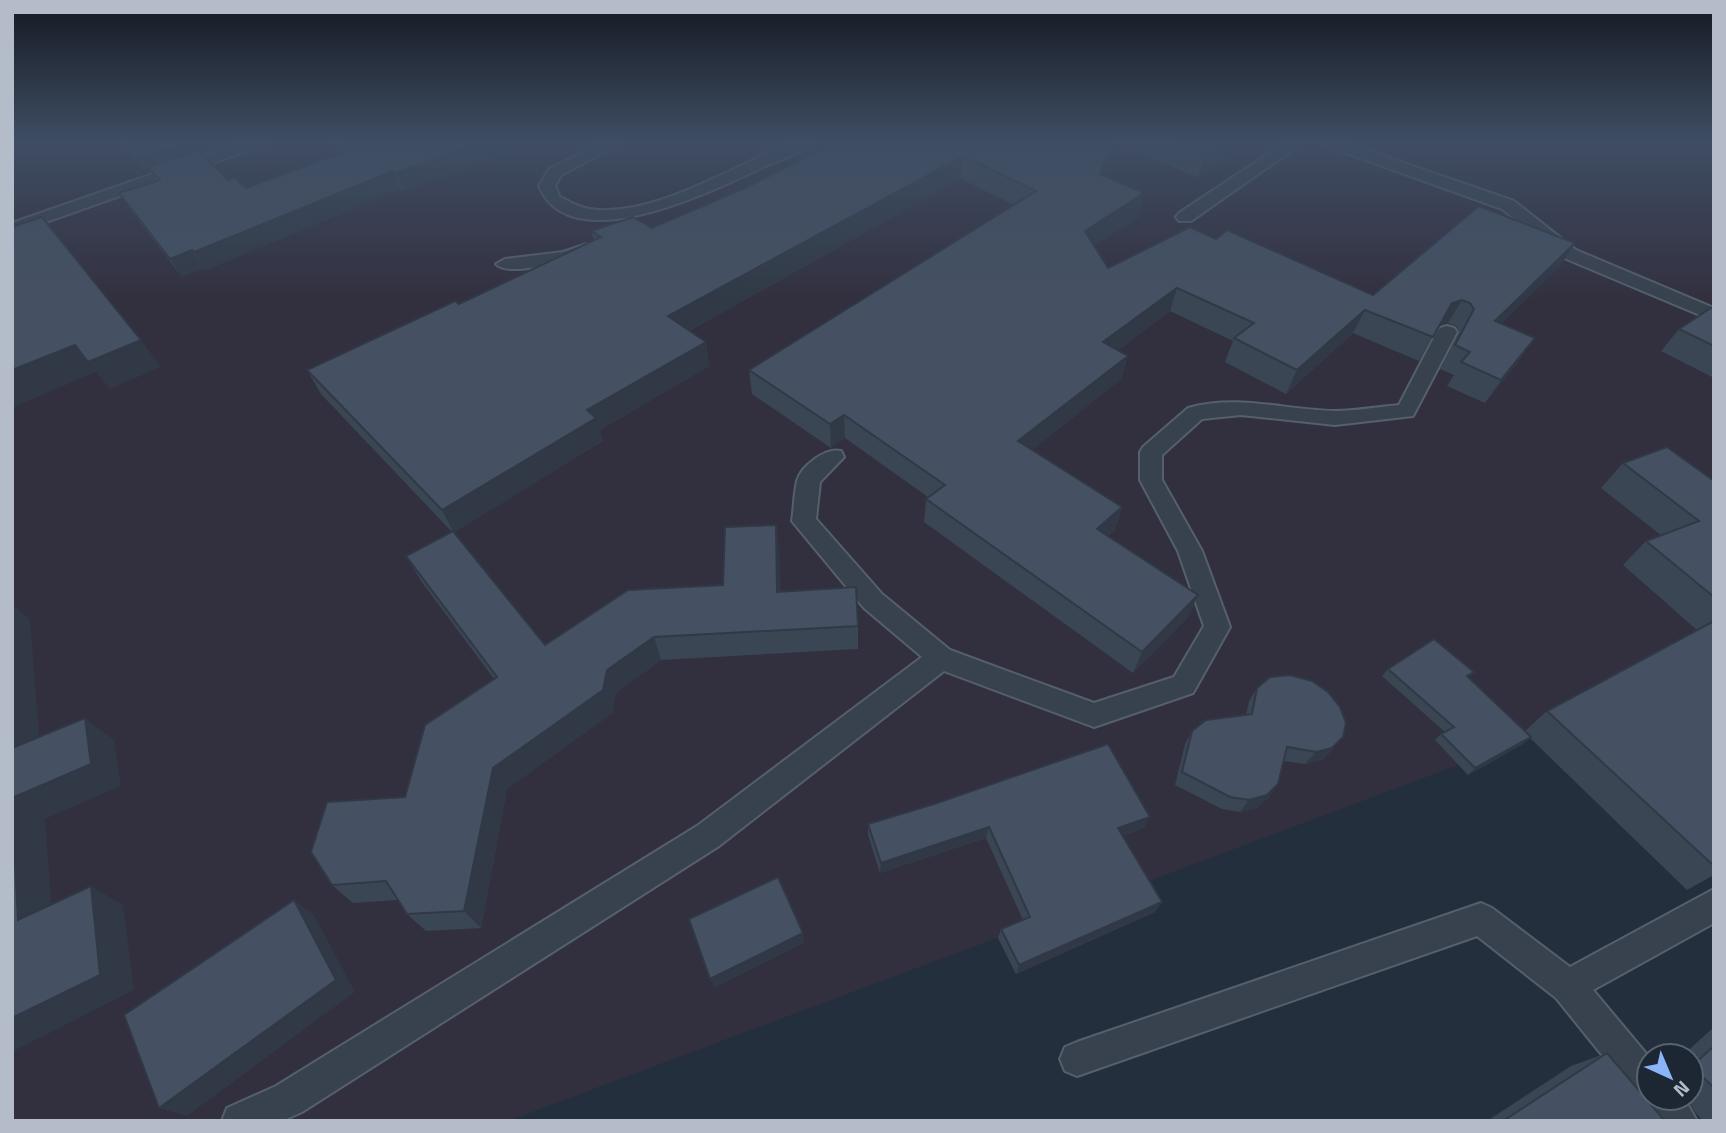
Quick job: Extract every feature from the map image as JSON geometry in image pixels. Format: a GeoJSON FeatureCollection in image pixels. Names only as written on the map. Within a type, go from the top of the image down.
{"type":"FeatureCollection","features":[{"type":"Feature","properties":{"kind":"lane"},"geometry":{"type":"LineString","coordinates":[[12,229],[107,195]]}},
{"type":"Feature","properties":{"kind":"lane"},"geometry":{"type":"LineString","coordinates":[[551,195],[553,200],[576,212],[597,216],[655,207],[683,195]]}},
{"type":"Feature","properties":{"kind":"lane"},"geometry":{"type":"LineString","coordinates":[[1185,217],[1218,195]]}},
{"type":"Feature","properties":{"kind":"lane"},"geometry":{"type":"LineString","coordinates":[[1479,195],[1508,205],[1570,254],[1714,315]]}},
{"type":"Feature","properties":{"kind":"lane"},"geometry":{"type":"LineString","coordinates":[[12,212],[46,211],[87,202]]}},
{"type":"Feature","properties":{"kind":"lane"},"geometry":{"type":"LineString","coordinates":[[643,229],[655,207]]}},
{"type":"Feature","properties":{"kind":"lane"},"geometry":{"type":"LineString","coordinates":[[505,264],[566,257],[604,243]]}},
{"type":"Feature","properties":{"kind":"lane"},"geometry":{"type":"LineString","coordinates":[[833,457],[808,479],[804,520],[873,601],[941,658],[1094,715],[1183,685],[1217,627],[1190,551],[1151,480],[1151,452],[1196,413],[1241,408],[1335,418],[1406,411],[1447,332]]}},
{"type":"Feature","properties":{"kind":"lane"},"geometry":{"type":"LineString","coordinates":[[240,1121],[289,1098],[708,836],[941,658]]}},
{"type":"Feature","properties":{"kind":"lane"},"geometry":{"type":"LineString","coordinates":[[1568,986],[1714,905]]}},
{"type":"Feature","properties":{"kind":"lane"},"geometry":{"type":"LineString","coordinates":[[1077,1059],[1481,919],[1568,986],[1635,1067]]}},
{"type":"Feature","properties":{"kind":"shaded area"},"geometry":{"type":"Polygon","coordinates":[[[12,195],[1714,195],[1714,626],[1661,689],[508,1121],[12,1121],[12,195]]]}},
{"type":"Feature","properties":{"kind":"building"},"geometry":{"type":"Polygon","coordinates":[[[120,195],[334,195],[194,252],[192,250],[170,259],[120,195]]]}},
{"type":"Feature","properties":{"kind":"building"},"geometry":{"type":"Polygon","coordinates":[[[729,195],[891,195],[668,316],[706,342],[587,410],[596,418],[442,510],[307,370],[455,301],[459,304],[601,237],[591,231],[633,217],[652,228],[729,195]]]}},
{"type":"Feature","properties":{"kind":"building"},"geometry":{"type":"Polygon","coordinates":[[[1030,195],[1141,195],[1085,231],[1108,268],[1190,227],[1216,239],[1227,230],[1373,295],[1479,206],[1575,243],[1495,321],[1535,338],[1501,380],[1461,362],[1470,352],[1455,345],[1474,309],[1470,303],[1462,300],[1452,303],[1433,337],[1365,310],[1297,370],[1234,338],[1254,323],[1177,288],[1103,342],[1128,356],[1018,441],[1122,507],[1097,529],[1198,595],[1142,652],[926,499],[945,485],[844,415],[830,424],[749,370],[1030,195]]]}},
{"type":"Feature","properties":{"kind":"building"},"geometry":{"type":"Polygon","coordinates":[[[42,217],[141,340],[88,362],[75,345],[12,370],[12,227],[42,217]]]}},
{"type":"Feature","properties":{"kind":"building"},"geometry":{"type":"Polygon","coordinates":[[[1714,306],[1714,346],[1679,329],[1714,306]]]}},
{"type":"Feature","properties":{"kind":"building"},"geometry":{"type":"Polygon","coordinates":[[[1667,447],[1714,481],[1714,597],[1646,541],[1699,521],[1623,463],[1667,447]]]}},
{"type":"Feature","properties":{"kind":"building"},"geometry":{"type":"Polygon","coordinates":[[[776,525],[777,592],[856,587],[858,626],[654,637],[607,670],[603,690],[493,768],[464,911],[407,914],[386,881],[332,885],[311,852],[327,802],[405,797],[425,725],[497,677],[406,556],[453,531],[545,645],[628,590],[723,585],[725,527],[776,525]]]}},
{"type":"Feature","properties":{"kind":"building"},"geometry":{"type":"Polygon","coordinates":[[[1714,621],[1714,866],[1547,711],[1714,621]]]}},
{"type":"Feature","properties":{"kind":"building"},"geometry":{"type":"Polygon","coordinates":[[[1434,639],[1474,672],[1467,676],[1531,737],[1475,768],[1441,734],[1454,727],[1388,669],[1434,639]]]}},
{"type":"Feature","properties":{"kind":"building"},"geometry":{"type":"Polygon","coordinates":[[[1290,675],[1312,681],[1328,692],[1340,707],[1346,723],[1343,737],[1332,748],[1316,752],[1287,747],[1278,784],[1267,795],[1249,800],[1230,797],[1182,772],[1192,731],[1206,720],[1252,714],[1257,688],[1270,677],[1290,675]]]}},
{"type":"Feature","properties":{"kind":"building"},"geometry":{"type":"Polygon","coordinates":[[[85,718],[91,764],[12,798],[12,748],[85,718]]]}},
{"type":"Feature","properties":{"kind":"building"},"geometry":{"type":"Polygon","coordinates":[[[1108,744],[1150,817],[1118,828],[1162,902],[1019,965],[1001,929],[1030,917],[989,827],[881,863],[868,824],[1108,744]]]}},
{"type":"Feature","properties":{"kind":"building"},"geometry":{"type":"Polygon","coordinates":[[[12,807],[18,920],[91,886],[100,975],[12,1018],[12,807]]]}},
{"type":"Feature","properties":{"kind":"building"},"geometry":{"type":"Polygon","coordinates":[[[778,877],[803,933],[710,979],[689,919],[778,877]]]}},
{"type":"Feature","properties":{"kind":"building"},"geometry":{"type":"Polygon","coordinates":[[[294,900],[336,980],[159,1108],[124,1015],[294,900]]]}},
{"type":"Feature","properties":{"kind":"building"},"geometry":{"type":"Polygon","coordinates":[[[1714,1046],[1714,1086],[1705,1079],[1705,1054],[1714,1046]]]}},
{"type":"Feature","properties":{"kind":"building"},"geometry":{"type":"Polygon","coordinates":[[[1607,1053],[1635,1086],[1635,1112],[1657,1112],[1665,1121],[1503,1121],[1607,1053]]]}}]}
